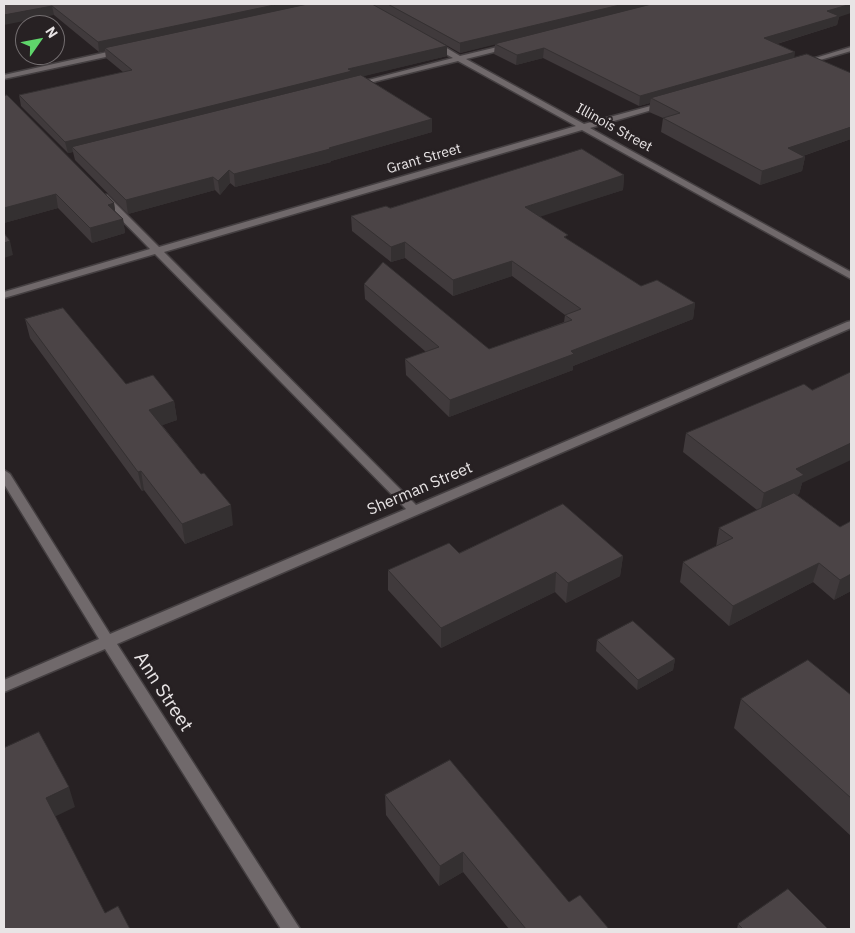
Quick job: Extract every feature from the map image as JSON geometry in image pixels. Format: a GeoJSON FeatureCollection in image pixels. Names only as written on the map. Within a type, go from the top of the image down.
{"type":"FeatureCollection","features":[{"type":"Feature","properties":{"kind":"street","name":"Illinois Street"},"geometry":{"type":"LineString","coordinates":[[428,40],[851,276]]}},
{"type":"Feature","properties":{"kind":"street"},"geometry":{"type":"LineString","coordinates":[[344,87],[516,44]]}},
{"type":"Feature","properties":{"kind":"street"},"geometry":{"type":"LineString","coordinates":[[794,66],[851,49]]}},
{"type":"Feature","properties":{"kind":"street"},"geometry":{"type":"LineString","coordinates":[[4,77],[128,50]]}},
{"type":"Feature","properties":{"kind":"street","name":"Grant Street"},"geometry":{"type":"LineString","coordinates":[[4,295],[679,99]]}},
{"type":"Feature","properties":{"kind":"street"},"geometry":{"type":"LineString","coordinates":[[98,191],[414,510]]}},
{"type":"Feature","properties":{"kind":"street","name":"Sherman Street"},"geometry":{"type":"LineString","coordinates":[[4,686],[851,324]]}},
{"type":"Feature","properties":{"kind":"street","name":"Ann Street"},"geometry":{"type":"LineString","coordinates":[[4,474],[106,641],[292,929]]}},
{"type":"Feature","properties":{"kind":"building"},"geometry":{"type":"Polygon","coordinates":[[[4,4],[279,4],[98,42],[52,6],[4,15],[4,4]]]}},
{"type":"Feature","properties":{"kind":"building"},"geometry":{"type":"Polygon","coordinates":[[[308,4],[372,4],[447,46],[348,69],[352,71],[65,142],[19,95],[132,70],[105,48],[308,4]]]}},
{"type":"Feature","properties":{"kind":"building"},"geometry":{"type":"Polygon","coordinates":[[[388,4],[624,4],[460,43],[388,4]]]}},
{"type":"Feature","properties":{"kind":"building"},"geometry":{"type":"Polygon","coordinates":[[[652,4],[851,4],[827,11],[839,16],[764,38],[795,52],[640,96],[544,48],[517,55],[495,44],[652,4]]]}},
{"type":"Feature","properties":{"kind":"building"},"geometry":{"type":"Polygon","coordinates":[[[807,54],[851,73],[851,127],[788,148],[805,157],[762,171],[663,118],[680,113],[651,98],[807,54]]]}},
{"type":"Feature","properties":{"kind":"building"},"geometry":{"type":"Polygon","coordinates":[[[361,75],[432,119],[330,149],[234,174],[229,170],[218,181],[213,177],[126,200],[72,147],[361,75]]]}},
{"type":"Feature","properties":{"kind":"building"},"geometry":{"type":"Polygon","coordinates":[[[7,95],[114,203],[108,205],[123,219],[90,228],[56,194],[4,208],[4,96],[7,95]]]}},
{"type":"Feature","properties":{"kind":"building"},"geometry":{"type":"Polygon","coordinates":[[[582,149],[624,175],[525,207],[568,235],[564,237],[641,286],[657,280],[695,303],[571,351],[574,354],[450,400],[405,359],[439,347],[364,284],[383,262],[489,349],[572,320],[565,315],[581,309],[512,261],[453,280],[405,242],[391,247],[351,216],[386,206],[390,208],[582,149]]]}},
{"type":"Feature","properties":{"kind":"building"},"geometry":{"type":"Polygon","coordinates":[[[4,233],[10,241],[4,243],[4,233]]]}},
{"type":"Feature","properties":{"kind":"building"},"geometry":{"type":"Polygon","coordinates":[[[63,308],[126,384],[153,375],[174,401],[149,410],[201,474],[204,473],[231,505],[182,524],[141,471],[138,472],[25,319],[63,308]]]}},
{"type":"Feature","properties":{"kind":"building"},"geometry":{"type":"Polygon","coordinates":[[[851,372],[851,443],[796,469],[804,475],[764,493],[686,433],[804,384],[812,390],[851,372]]]}},
{"type":"Feature","properties":{"kind":"building"},"geometry":{"type":"Polygon","coordinates":[[[794,493],[840,527],[851,521],[851,574],[840,580],[819,563],[733,606],[683,562],[733,538],[719,528],[794,493]]]}},
{"type":"Feature","properties":{"kind":"building"},"geometry":{"type":"Polygon","coordinates":[[[563,504],[623,556],[568,583],[556,572],[441,628],[388,570],[449,543],[459,553],[563,504]]]}},
{"type":"Feature","properties":{"kind":"building"},"geometry":{"type":"Polygon","coordinates":[[[633,621],[675,659],[638,680],[597,640],[633,621]]]}},
{"type":"Feature","properties":{"kind":"building"},"geometry":{"type":"Polygon","coordinates":[[[808,660],[851,695],[851,798],[741,699],[808,660]]]}},
{"type":"Feature","properties":{"kind":"building"},"geometry":{"type":"Polygon","coordinates":[[[39,732],[69,787],[46,798],[105,913],[118,906],[130,929],[4,929],[4,748],[39,732]]]}},
{"type":"Feature","properties":{"kind":"building"},"geometry":{"type":"Polygon","coordinates":[[[450,760],[569,902],[580,895],[609,929],[526,929],[463,852],[440,866],[385,795],[450,760]]]}},
{"type":"Feature","properties":{"kind":"building"},"geometry":{"type":"Polygon","coordinates":[[[788,889],[828,929],[743,929],[738,924],[788,889]]]}}]}
